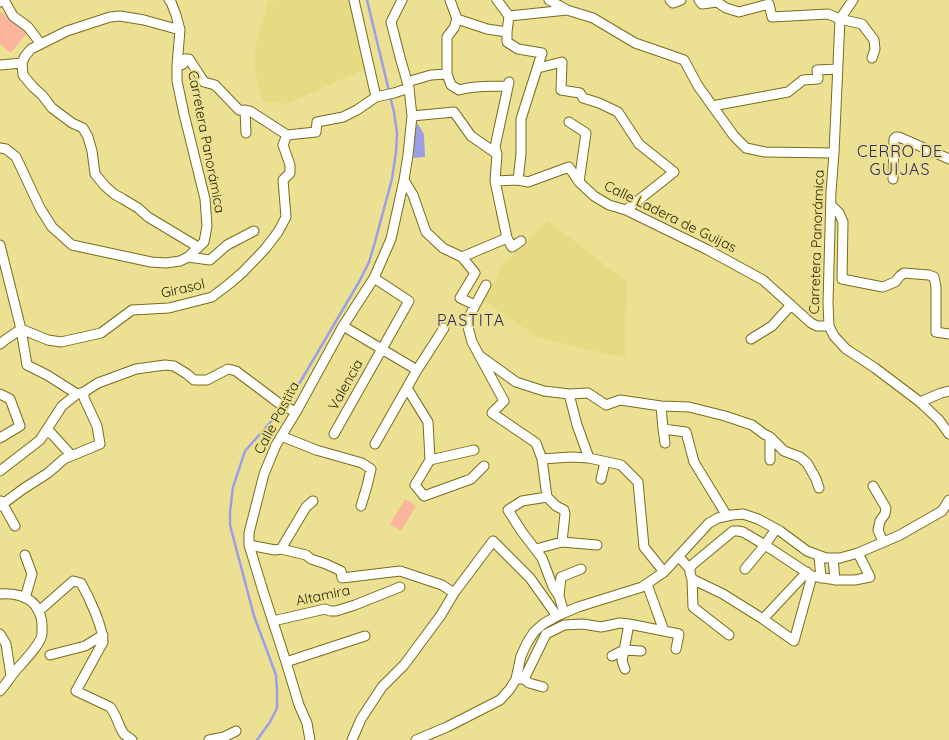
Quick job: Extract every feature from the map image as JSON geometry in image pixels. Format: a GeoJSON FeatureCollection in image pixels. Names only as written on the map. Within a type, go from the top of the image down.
{"type":"FeatureCollection","features":[{"type":"Feature","properties":{"kind":"street"},"geometry":{"type":"LineString","coordinates":[[0,2],[4,0],[13,16],[28,27],[41,44]]}},
{"type":"Feature","properties":{"kind":"street","name":"Carretera Panorámica"},"geometry":{"type":"LineString","coordinates":[[0,148],[6,149],[16,157],[40,208],[52,227],[72,245],[151,262],[166,263],[180,261],[188,257],[204,242],[208,226],[205,199],[177,81],[180,30],[176,15],[169,0]]}},
{"type":"Feature","properties":{"kind":"street"},"geometry":{"type":"LineString","coordinates":[[354,0],[379,96]]}},
{"type":"Feature","properties":{"kind":"street","name":"Calle Pastita"},"geometry":{"type":"LineString","coordinates":[[310,740],[307,723],[299,705],[272,622],[250,545],[249,533],[264,474],[276,445],[343,326],[374,278],[391,239],[404,180],[412,116],[408,85],[391,22],[402,0]]}},
{"type":"Feature","properties":{"kind":"street"},"geometry":{"type":"LineString","coordinates":[[450,0],[458,19],[454,28],[447,37],[447,74],[451,85],[460,90],[469,87],[497,87],[508,84],[495,147],[497,154],[495,181],[507,238],[512,247],[521,241]]}},
{"type":"Feature","properties":{"kind":"street"},"geometry":{"type":"LineString","coordinates":[[497,0],[509,16],[507,42],[518,49],[542,53],[521,119],[521,154],[518,180]]}},
{"type":"Feature","properties":{"kind":"street"},"geometry":{"type":"LineString","coordinates":[[549,0],[567,10],[593,18],[635,44],[684,60],[698,86],[712,106],[734,136],[746,148],[765,152],[834,154]]}},
{"type":"Feature","properties":{"kind":"street"},"geometry":{"type":"LineString","coordinates":[[670,0],[673,3],[681,0]]}},
{"type":"Feature","properties":{"kind":"street"},"geometry":{"type":"LineString","coordinates":[[699,0],[702,4],[717,2],[726,8],[739,12],[769,4],[772,17],[828,14],[840,19],[862,24],[874,40],[875,49],[872,58]]}},
{"type":"Feature","properties":{"kind":"street"},"geometry":{"type":"LineString","coordinates":[[840,19],[853,0]]}},
{"type":"Feature","properties":{"kind":"street"},"geometry":{"type":"LineString","coordinates":[[509,16],[567,10]]}},
{"type":"Feature","properties":{"kind":"street"},"geometry":{"type":"LineString","coordinates":[[180,30],[144,20],[120,16],[110,17],[67,31],[31,49],[25,56],[22,63],[24,75],[52,108],[72,123],[83,128],[88,137],[92,150],[95,174],[105,186],[114,194],[138,208],[148,217],[198,248]]}},
{"type":"Feature","properties":{"kind":"street"},"geometry":{"type":"LineString","coordinates":[[458,19],[487,29],[507,32]]}},
{"type":"Feature","properties":{"kind":"street","name":"Carretera Panorámica"},"geometry":{"type":"LineString","coordinates":[[840,19],[831,205],[828,303],[829,326],[834,336],[846,350],[875,368],[920,402],[939,420],[949,434]]}},
{"type":"Feature","properties":{"kind":"street"},"geometry":{"type":"LineString","coordinates":[[177,65],[183,64],[185,59],[189,59],[204,82],[215,85],[239,110],[250,111],[287,135],[316,132],[317,122],[343,117],[379,96],[394,93],[431,75],[447,74]]}},
{"type":"Feature","properties":{"kind":"street"},"geometry":{"type":"LineString","coordinates":[[538,68],[562,62],[561,90],[580,93],[583,98],[599,103],[618,112],[639,144],[674,172],[626,210]]}},
{"type":"Feature","properties":{"kind":"street"},"geometry":{"type":"LineString","coordinates":[[0,66],[22,63]]}},
{"type":"Feature","properties":{"kind":"street"},"geometry":{"type":"LineString","coordinates":[[712,106],[788,92],[803,80],[818,79],[817,70],[838,69]]}},
{"type":"Feature","properties":{"kind":"street"},"geometry":{"type":"LineString","coordinates":[[245,110],[246,133]]}},
{"type":"Feature","properties":{"kind":"street"},"geometry":{"type":"LineString","coordinates":[[412,116],[454,112],[472,136],[497,154]]}},
{"type":"Feature","properties":{"kind":"street"},"geometry":{"type":"LineString","coordinates":[[568,122],[586,133],[579,182]]}},
{"type":"Feature","properties":{"kind":"street","name":"Girasol"},"geometry":{"type":"LineString","coordinates":[[21,329],[48,340],[61,342],[101,333],[132,310],[169,308],[212,297],[238,276],[265,249],[278,232],[286,217],[283,180],[290,173],[290,165],[284,145],[287,135]]}},
{"type":"Feature","properties":{"kind":"street"},"geometry":{"type":"LineString","coordinates":[[893,180],[894,139],[896,137],[949,158]]}},
{"type":"Feature","properties":{"kind":"street","name":"Calle Ladera de Guijas"},"geometry":{"type":"LineString","coordinates":[[495,181],[518,180],[528,182],[569,167],[579,182],[594,196],[609,205],[626,210],[708,250],[763,280],[811,323],[817,326],[829,326]]}},
{"type":"Feature","properties":{"kind":"street"},"geometry":{"type":"LineString","coordinates":[[404,180],[413,195],[426,232],[443,248],[462,257],[475,273],[460,298],[475,306]]}},
{"type":"Feature","properties":{"kind":"street"},"geometry":{"type":"LineString","coordinates":[[831,205],[839,213],[843,222],[842,279],[883,287],[895,282],[904,273],[929,275],[934,277],[936,287],[936,332],[949,334]]}},
{"type":"Feature","properties":{"kind":"street"},"geometry":{"type":"LineString","coordinates":[[188,257],[210,260],[227,244],[254,231]]}},
{"type":"Feature","properties":{"kind":"street"},"geometry":{"type":"LineString","coordinates":[[462,257],[507,238]]}},
{"type":"Feature","properties":{"kind":"street"},"geometry":{"type":"LineString","coordinates":[[0,245],[21,329],[27,365],[81,393],[97,426],[100,444],[64,459],[48,473],[1,504],[15,526]]}},
{"type":"Feature","properties":{"kind":"street","name":"Valencia"},"geometry":{"type":"LineString","coordinates":[[334,434],[409,301],[374,278]]}},
{"type":"Feature","properties":{"kind":"street"},"geometry":{"type":"LineString","coordinates":[[486,285],[470,315],[468,327],[472,342],[504,401],[492,413],[536,443],[542,459],[547,497],[556,506],[564,510],[565,514],[562,542]]}},
{"type":"Feature","properties":{"kind":"street"},"geometry":{"type":"LineString","coordinates":[[751,339],[772,326],[791,305]]}},
{"type":"Feature","properties":{"kind":"street"},"geometry":{"type":"LineString","coordinates":[[343,326],[417,370]]}},
{"type":"Feature","properties":{"kind":"street"},"geometry":{"type":"LineString","coordinates":[[375,444],[417,370],[444,328]]}},
{"type":"Feature","properties":{"kind":"street"},"geometry":{"type":"LineString","coordinates":[[0,344],[21,329]]}},
{"type":"Feature","properties":{"kind":"street"},"geometry":{"type":"LineString","coordinates":[[480,356],[516,382],[544,391],[569,394],[588,393],[606,405],[620,400],[661,406],[689,407],[725,416],[752,425],[770,437],[784,451],[800,457],[807,463],[819,488]]}},
{"type":"Feature","properties":{"kind":"street"},"geometry":{"type":"LineString","coordinates":[[0,471],[40,440],[62,406],[98,383],[136,369],[165,365],[174,366],[194,380],[207,380],[228,370],[236,371],[280,404],[294,411]]}},
{"type":"Feature","properties":{"kind":"street"},"geometry":{"type":"LineString","coordinates":[[407,388],[428,422],[430,460],[415,485],[424,496],[472,479],[484,466]]}},
{"type":"Feature","properties":{"kind":"street"},"geometry":{"type":"LineString","coordinates":[[920,402],[949,391]]}},
{"type":"Feature","properties":{"kind":"street"},"geometry":{"type":"LineString","coordinates":[[0,394],[10,399],[20,426],[0,438]]}},
{"type":"Feature","properties":{"kind":"street"},"geometry":{"type":"LineString","coordinates":[[569,394],[576,425],[589,458]]}},
{"type":"Feature","properties":{"kind":"street"},"geometry":{"type":"LineString","coordinates":[[661,406],[665,443]]}},
{"type":"Feature","properties":{"kind":"street"},"geometry":{"type":"LineString","coordinates":[[663,429],[686,432],[694,462],[727,516]]}},
{"type":"Feature","properties":{"kind":"street"},"geometry":{"type":"LineString","coordinates":[[45,432],[51,433],[71,455]]}},
{"type":"Feature","properties":{"kind":"street"},"geometry":{"type":"LineString","coordinates":[[281,436],[316,450],[362,463],[370,469],[361,506]]}},
{"type":"Feature","properties":{"kind":"street"},"geometry":{"type":"LineString","coordinates":[[770,437],[770,460]]}},
{"type":"Feature","properties":{"kind":"street"},"geometry":{"type":"LineString","coordinates":[[430,460],[474,450]]}},
{"type":"Feature","properties":{"kind":"street"},"geometry":{"type":"LineString","coordinates":[[542,459],[571,457],[589,458],[621,465],[638,482],[644,548],[664,572]]}},
{"type":"Feature","properties":{"kind":"street"},"geometry":{"type":"LineString","coordinates":[[601,479],[605,462]]}},
{"type":"Feature","properties":{"kind":"street"},"geometry":{"type":"LineString","coordinates":[[873,486],[886,508],[878,530],[883,542]]}},
{"type":"Feature","properties":{"kind":"street"},"geometry":{"type":"LineString","coordinates":[[547,497],[522,501],[508,510],[522,532],[542,558],[553,587],[559,596]]}},
{"type":"Feature","properties":{"kind":"street"},"geometry":{"type":"LineString","coordinates":[[520,679],[521,656],[534,632],[543,624],[560,614],[578,607],[642,587],[647,584],[664,572],[709,523],[718,518],[743,514],[751,516],[776,529],[807,551],[826,558],[840,558],[858,553],[900,535],[942,511],[949,500]]}},
{"type":"Feature","properties":{"kind":"street"},"geometry":{"type":"LineString","coordinates":[[282,549],[306,507],[313,501]]}},
{"type":"Feature","properties":{"kind":"street"},"geometry":{"type":"LineString","coordinates":[[746,568],[776,529]]}},
{"type":"Feature","properties":{"kind":"street"},"geometry":{"type":"LineString","coordinates":[[690,568],[733,531],[743,532],[813,575],[835,580],[855,580],[870,577],[858,553]]}},
{"type":"Feature","properties":{"kind":"street"},"geometry":{"type":"LineString","coordinates":[[352,740],[361,719],[382,687],[404,665],[454,593],[493,541],[530,578],[560,614]]}},
{"type":"Feature","properties":{"kind":"street"},"geometry":{"type":"LineString","coordinates":[[536,549],[562,542],[597,544]]}},
{"type":"Feature","properties":{"kind":"street"},"geometry":{"type":"LineString","coordinates":[[250,545],[275,550],[282,549],[306,555],[341,571],[342,578],[400,570],[442,585],[454,593]]}},
{"type":"Feature","properties":{"kind":"street"},"geometry":{"type":"LineString","coordinates":[[25,555],[32,574],[26,598]]}},
{"type":"Feature","properties":{"kind":"street"},"geometry":{"type":"LineString","coordinates":[[692,579],[723,594],[763,619],[794,641],[819,556]]}},
{"type":"Feature","properties":{"kind":"street"},"geometry":{"type":"LineString","coordinates":[[679,557],[690,568],[693,607],[729,635]]}},
{"type":"Feature","properties":{"kind":"street"},"geometry":{"type":"LineString","coordinates":[[833,558],[835,580]]}},
{"type":"Feature","properties":{"kind":"street"},"geometry":{"type":"LineString","coordinates":[[560,614],[559,596],[561,577],[581,569]]}},
{"type":"Feature","properties":{"kind":"street"},"geometry":{"type":"LineString","coordinates":[[763,619],[813,575]]}},
{"type":"Feature","properties":{"kind":"street"},"geometry":{"type":"LineString","coordinates":[[39,611],[72,581],[81,583],[87,594],[103,635],[103,642],[76,691],[110,707],[114,712],[124,734],[132,740]]}},
{"type":"Feature","properties":{"kind":"street"},"geometry":{"type":"LineString","coordinates":[[647,584],[664,631]]}},
{"type":"Feature","properties":{"kind":"street","name":"Altamira"},"geometry":{"type":"LineString","coordinates":[[272,622],[325,609],[336,611],[400,587]]}},
{"type":"Feature","properties":{"kind":"street"},"geometry":{"type":"LineString","coordinates":[[0,594],[16,595],[26,598],[33,603],[39,611],[42,622],[42,635],[33,651],[0,692]]}},
{"type":"Feature","properties":{"kind":"street"},"geometry":{"type":"LineString","coordinates":[[416,740],[447,727],[500,700],[520,679],[546,634],[564,625],[582,624],[601,627],[620,623],[679,634],[676,649]]}},
{"type":"Feature","properties":{"kind":"street"},"geometry":{"type":"LineString","coordinates":[[625,670],[622,661],[629,624]]}},
{"type":"Feature","properties":{"kind":"street"},"geometry":{"type":"LineString","coordinates":[[0,634],[6,644],[12,676]]}},
{"type":"Feature","properties":{"kind":"street"},"geometry":{"type":"LineString","coordinates":[[50,655],[85,646],[103,635]]}},
{"type":"Feature","properties":{"kind":"street"},"geometry":{"type":"LineString","coordinates":[[286,662],[365,636]]}},
{"type":"Feature","properties":{"kind":"street"},"geometry":{"type":"LineString","coordinates":[[612,656],[624,650],[641,651]]}},
{"type":"Feature","properties":{"kind":"street"},"geometry":{"type":"LineString","coordinates":[[520,679],[543,687]]}},
{"type":"Feature","properties":{"kind":"street"},"geometry":{"type":"LineString","coordinates":[[209,740],[224,737],[236,731]]}},
{"type":"Feature","properties":{"kind":"shaded area"},"geometry":{"type":"Polygon","coordinates":[[[349,0],[365,69],[287,104],[263,102],[253,65],[257,41],[268,1],[349,0]]]}},
{"type":"Feature","properties":{"kind":"shaded area"},"geometry":{"type":"Polygon","coordinates":[[[0,11],[27,33],[11,53],[0,44],[0,11]]]}},
{"type":"Feature","properties":{"kind":"shaded area"},"geometry":{"type":"Polygon","coordinates":[[[547,220],[627,282],[625,358],[539,338],[484,301],[502,266],[547,220]]]}},
{"type":"Feature","properties":{"kind":"shaded area"},"geometry":{"type":"Polygon","coordinates":[[[405,499],[416,506],[401,531],[390,524],[405,499]]]}},
{"type":"Feature","properties":{"kind":"water"},"geometry":{"type":"Polygon","coordinates":[[[417,123],[424,134],[425,157],[411,158],[417,123]]]}},
{"type":"Feature","properties":{"kind":"waterway"},"geometry":{"type":"LineString","coordinates":[[367,0],[389,91]]}},
{"type":"Feature","properties":{"kind":"waterway"},"geometry":{"type":"LineString","coordinates":[[286,404],[359,282],[369,262],[392,179],[396,152],[397,133],[390,96]]}},
{"type":"Feature","properties":{"kind":"waterway"},"geometry":{"type":"LineString","coordinates":[[257,740],[270,722],[277,708],[276,675],[254,616],[230,525],[230,512],[233,487],[245,451],[283,408]]}},
{"type":"Feature","properties":{"kind":"district","name":"CERRO DE GUIJAS"},"geometry":{"type":"Point","coordinates":[900,161]}},
{"type":"Feature","properties":{"kind":"district","name":"PASTITA"},"geometry":{"type":"Point","coordinates":[471,321]}}]}
